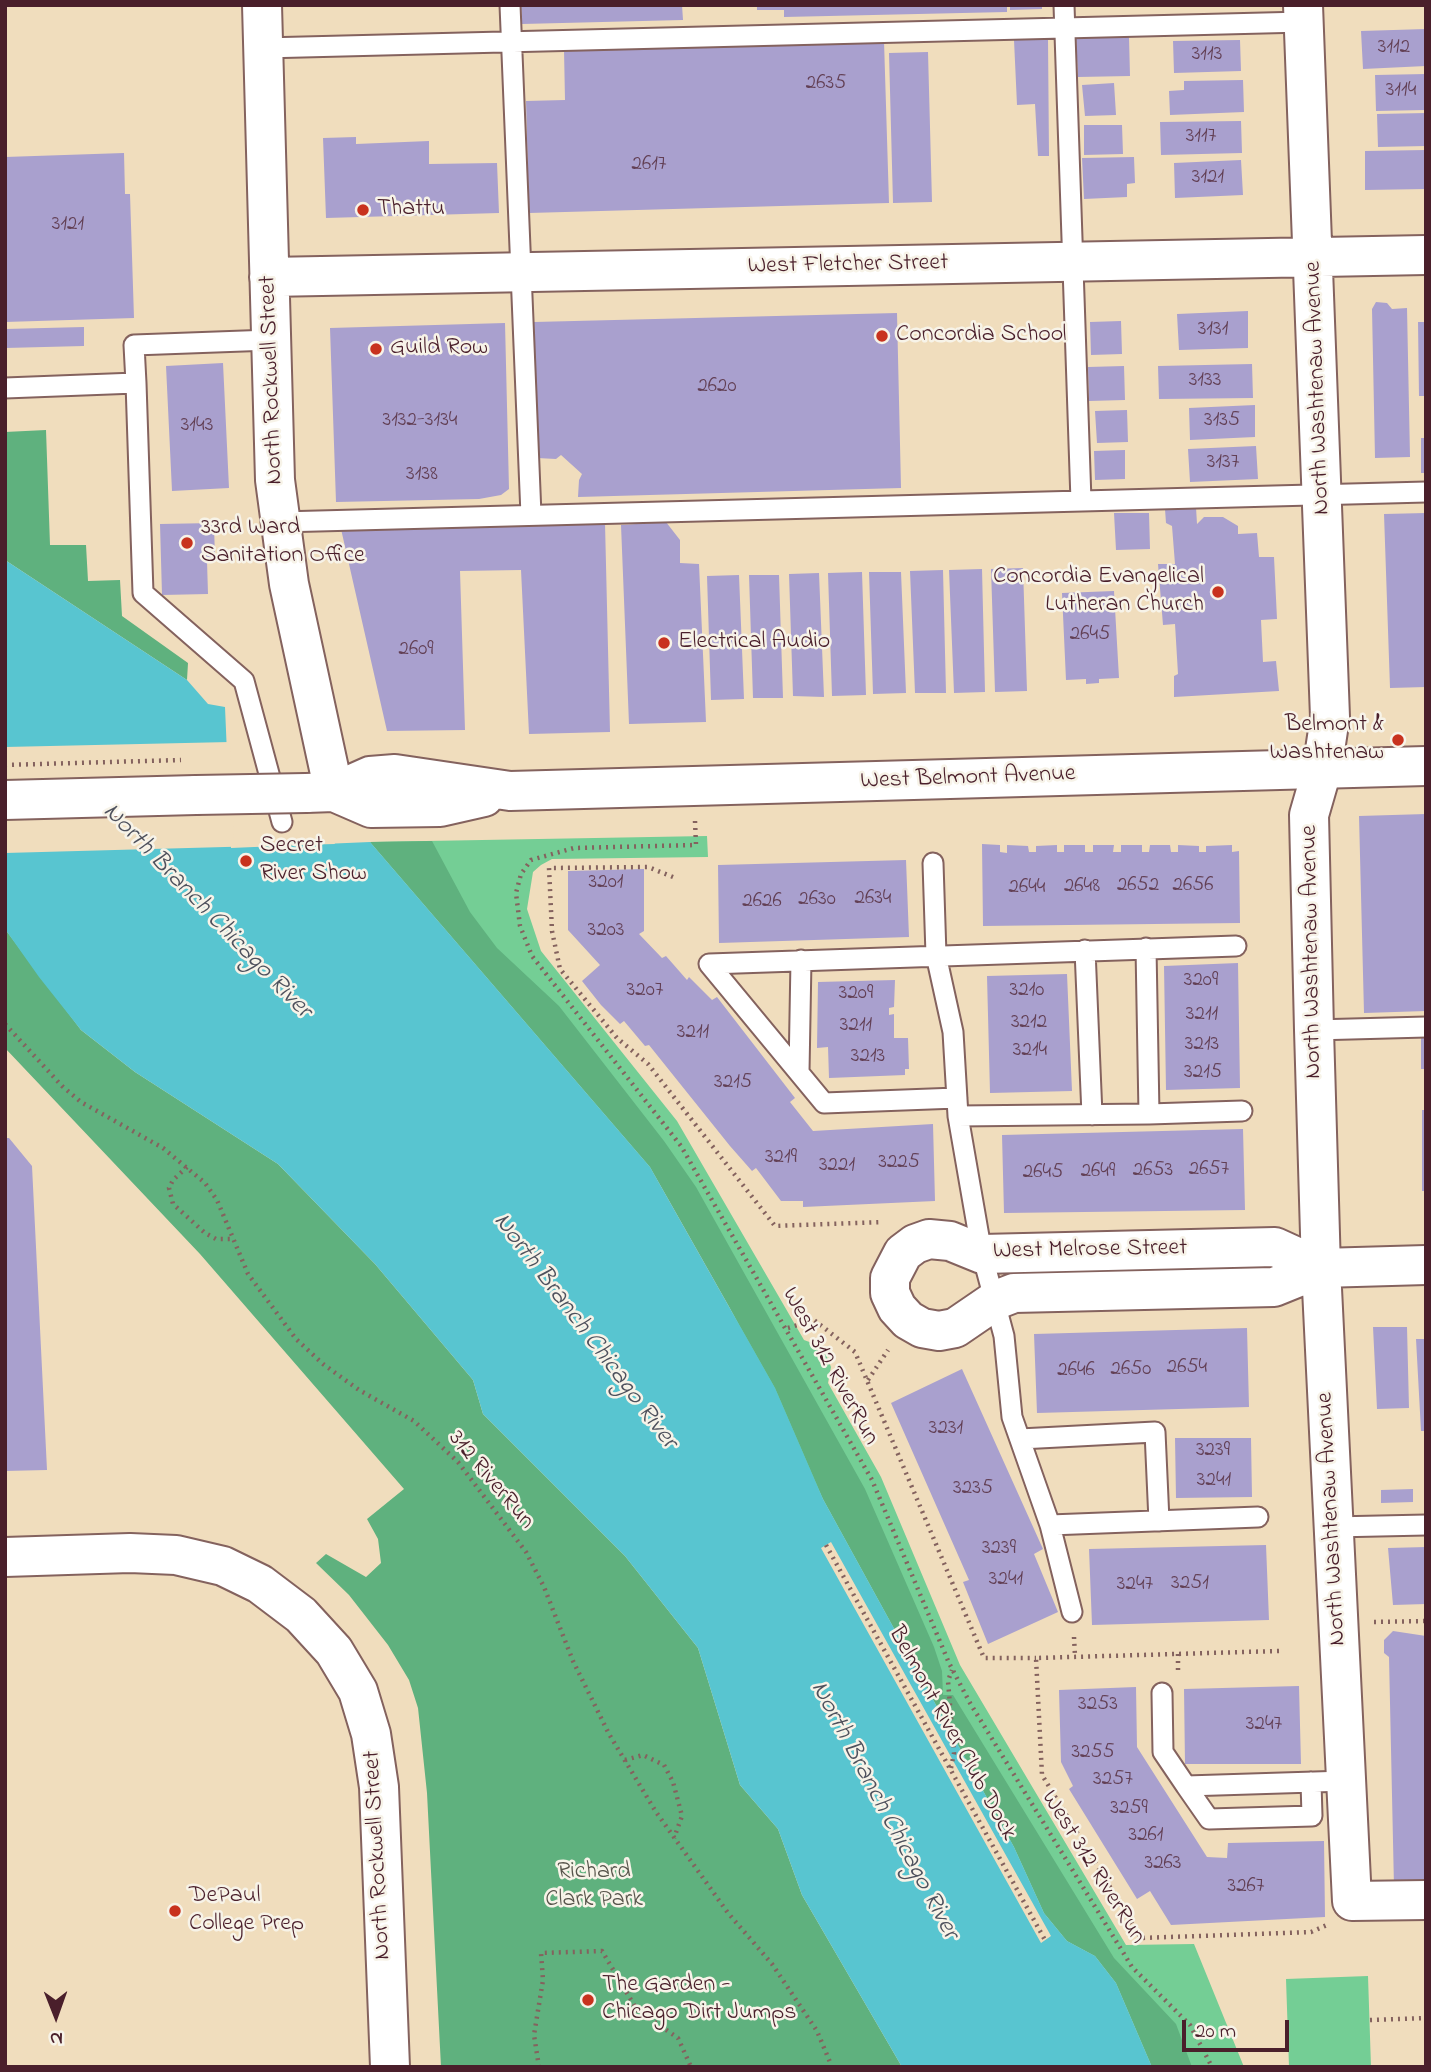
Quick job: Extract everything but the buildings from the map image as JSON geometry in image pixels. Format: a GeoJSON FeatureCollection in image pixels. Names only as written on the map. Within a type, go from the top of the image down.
{"type":"FeatureCollection","features":[{"type":"Feature","properties":{"kind":"street","name":"North Rockwell Street"},"geometry":{"type":"LineString","coordinates":[[262,5],[279,522],[320,792]]}},
{"type":"Feature","properties":{"kind":"street","name":"North Washtenaw Avenue"},"geometry":{"type":"LineString","coordinates":[[1303,14],[1330,717],[1322,769],[1309,815],[1321,1268],[1333,1527],[1329,1781],[1344,1911]]}},
{"type":"Feature","properties":{"kind":"street","name":"West Fletcher Street"},"geometry":{"type":"LineString","coordinates":[[270,277],[1426,255]]}},
{"type":"Feature","properties":{"kind":"street","name":"West Belmont Avenue"},"geometry":{"type":"LineString","coordinates":[[5,800],[320,792],[370,776],[395,774],[510,791],[1426,766]]}},
{"type":"Feature","properties":{"kind":"street","name":"West Melrose Street"},"geometry":{"type":"LineString","coordinates":[[1321,1268],[1275,1247],[982,1254],[950,1241],[929,1240],[915,1244],[903,1253],[890,1278],[890,1293],[897,1308],[908,1320],[922,1328],[939,1331],[955,1328],[996,1300],[1014,1293],[1274,1287],[1321,1268],[1426,1265]]}},
{"type":"Feature","properties":{"kind":"street","name":"North Rockwell Street"},"geometry":{"type":"LineString","coordinates":[[5,1557],[130,1553],[176,1555],[223,1566],[260,1584],[301,1615],[334,1651],[358,1691],[371,1734],[379,1787],[390,2067]]}},
{"type":"Feature","properties":{"kind":"street"},"geometry":{"type":"LineString","coordinates":[[1344,1911],[1426,1900]]}},
{"type":"Feature","properties":{"kind":"lane"},"geometry":{"type":"LineString","coordinates":[[510,5],[531,515]]}},
{"type":"Feature","properties":{"kind":"lane"},"geometry":{"type":"LineString","coordinates":[[1064,5],[1081,501]]}},
{"type":"Feature","properties":{"kind":"lane"},"geometry":{"type":"LineString","coordinates":[[263,48],[1065,28],[1303,14]]}},
{"type":"Feature","properties":{"kind":"lane"},"geometry":{"type":"LineString","coordinates":[[271,340],[134,345],[143,593],[244,681],[282,822]]}},
{"type":"Feature","properties":{"kind":"lane"},"geometry":{"type":"LineString","coordinates":[[5,388],[136,383]]}},
{"type":"Feature","properties":{"kind":"lane"},"geometry":{"type":"LineString","coordinates":[[279,522],[1426,492]]}},
{"type":"Feature","properties":{"kind":"lane"},"geometry":{"type":"LineString","coordinates":[[933,863],[936,955],[953,1032],[957,1107],[982,1254],[1004,1336],[1012,1418],[1050,1525],[1072,1612]]}},
{"type":"Feature","properties":{"kind":"lane"},"geometry":{"type":"LineString","coordinates":[[1236,946],[709,964],[824,1103],[1092,1115],[1242,1111]]}},
{"type":"Feature","properties":{"kind":"lane"},"geometry":{"type":"LineString","coordinates":[[1146,948],[1149,1114]]}},
{"type":"Feature","properties":{"kind":"lane"},"geometry":{"type":"LineString","coordinates":[[1085,950],[1092,1115]]}},
{"type":"Feature","properties":{"kind":"lane"},"geometry":{"type":"LineString","coordinates":[[799,1072],[801,960]]}},
{"type":"Feature","properties":{"kind":"lane"},"geometry":{"type":"LineString","coordinates":[[1314,1030],[1426,1027]]}},
{"type":"Feature","properties":{"kind":"lane"},"geometry":{"type":"LineString","coordinates":[[1020,1439],[1154,1432],[1159,1521]]}},
{"type":"Feature","properties":{"kind":"lane"},"geometry":{"type":"LineString","coordinates":[[1050,1525],[1258,1517]]}},
{"type":"Feature","properties":{"kind":"lane"},"geometry":{"type":"LineString","coordinates":[[1333,1527],[1426,1525]]}},
{"type":"Feature","properties":{"kind":"lane"},"geometry":{"type":"LineString","coordinates":[[1162,1693],[1163,1752],[1186,1786],[1209,1819],[1312,1816],[1329,1781],[1186,1786]]}},
{"type":"Feature","properties":{"kind":"path"},"geometry":{"type":"LineString","coordinates":[[5,765],[193,760]]}},
{"type":"Feature","properties":{"kind":"path","name":"West 312 RiverRun"},"geometry":{"type":"LineString","coordinates":[[695,819],[696,845],[574,848],[531,860],[521,874],[516,893],[520,926],[532,956],[681,1146],[788,1328],[872,1480],[952,1670],[1132,1967],[1190,2025],[1212,2067]]}},
{"type":"Feature","properties":{"kind":"path"},"geometry":{"type":"LineString","coordinates":[[673,877],[648,867],[549,868],[552,931],[560,969],[617,1038],[648,1064],[775,1226],[893,1222],[915,1244]]}},
{"type":"Feature","properties":{"kind":"path","name":"312 RiverRun"},"geometry":{"type":"LineString","coordinates":[[5,1024],[62,1086],[81,1102],[163,1148],[205,1183],[217,1200],[231,1239],[260,1294],[296,1339],[359,1390],[414,1421],[458,1462],[532,1564],[573,1661],[625,1760],[674,1838],[728,1913],[772,1964],[817,2031],[832,2067]]}},
{"type":"Feature","properties":{"kind":"path"},"geometry":{"type":"LineString","coordinates":[[187,1167],[173,1180],[169,1188],[173,1203],[216,1240],[231,1239]]}},
{"type":"Feature","properties":{"kind":"path"},"geometry":{"type":"LineString","coordinates":[[788,1328],[814,1320],[855,1352],[984,1658],[1279,1651]]}},
{"type":"Feature","properties":{"kind":"path","name":"Belmont River Club Dock"},"geometry":{"type":"LineString","coordinates":[[826,1545],[1045,1940]]}},
{"type":"Feature","properties":{"kind":"path"},"geometry":{"type":"LineString","coordinates":[[1373,1622],[1426,1621]]}},
{"type":"Feature","properties":{"kind":"path"},"geometry":{"type":"LineString","coordinates":[[1036,1658],[1042,1775],[1141,1938],[1311,1932],[1344,1911]]}},
{"type":"Feature","properties":{"kind":"path"},"geometry":{"type":"LineString","coordinates":[[950,1769],[954,1752],[948,1681],[952,1670]]}},
{"type":"Feature","properties":{"kind":"path"},"geometry":{"type":"LineString","coordinates":[[625,1760],[643,1755],[664,1765],[673,1782],[682,1816],[674,1838]]}},
{"type":"Feature","properties":{"kind":"path"},"geometry":{"type":"LineString","coordinates":[[539,2067],[534,2035],[543,1980],[541,1953],[603,1951],[637,2010],[678,2038],[691,2067]]}},
{"type":"Feature","properties":{"kind":"path"},"geometry":{"type":"LineString","coordinates":[[1370,2020],[1426,2018]]}},
{"type":"Feature","properties":{"kind":"green space"},"geometry":{"type":"Polygon","coordinates":[[[46,430],[50,545],[86,545],[88,581],[120,580],[122,616],[188,663],[187,680],[5,560],[5,432],[46,430]]]}},
{"type":"Feature","properties":{"kind":"green space"},"geometry":{"type":"Polygon","coordinates":[[[707,836],[708,857],[552,859],[541,865],[533,872],[527,909],[541,951],[677,1121],[804,1340],[823,1347],[831,1367],[828,1383],[881,1477],[960,1665],[1126,1945],[1194,1944],[1244,2067],[1152,2067],[1116,1983],[1095,1956],[1067,1941],[1044,1913],[1014,1847],[823,1499],[721,1289],[650,1167],[370,842],[707,836]]]}},
{"type":"Feature","properties":{"kind":"green space"},"geometry":{"type":"Polygon","coordinates":[[[432,841],[470,912],[497,948],[559,1006],[664,1141],[696,1187],[865,1489],[934,1647],[942,1671],[943,1695],[953,1695],[1114,1958],[1176,2024],[1192,2067],[1152,2067],[1116,1983],[1095,1956],[1067,1941],[1044,1913],[1014,1847],[823,1499],[775,1388],[650,1167],[370,842],[432,841]]]}},
{"type":"Feature","properties":{"kind":"green space","name":"Richard Clark Park"},"geometry":{"type":"Polygon","coordinates":[[[5,929],[81,1030],[135,1072],[278,1164],[375,1264],[473,1380],[483,1414],[625,1556],[698,1648],[740,1785],[778,1829],[802,1895],[902,2067],[441,2067],[427,1793],[418,1708],[409,1680],[388,1645],[349,1595],[316,1563],[326,1554],[366,1577],[381,1563],[378,1539],[367,1519],[404,1489],[200,1254],[5,1048],[5,929]]]}},
{"type":"Feature","properties":{"kind":"green space"},"geometry":{"type":"Polygon","coordinates":[[[1368,1976],[1371,2067],[1289,2067],[1286,1979],[1368,1976]]]}},
{"type":"Feature","properties":{"kind":"water","name":"North Branch Chicago River"},"geometry":{"type":"Polygon","coordinates":[[[5,560],[187,680],[208,704],[225,707],[231,848],[370,842],[650,1167],[775,1388],[823,1499],[1014,1847],[1044,1913],[1067,1941],[1095,1956],[1116,1983],[1152,2067],[902,2067],[802,1895],[778,1829],[740,1785],[698,1648],[625,1556],[483,1414],[473,1380],[375,1264],[278,1164],[135,1072],[81,1030],[39,977],[5,929],[5,560]]]}},
{"type":"Feature","properties":{"kind":"pier"},"geometry":{"type":"Polygon","coordinates":[[[230,742],[234,844],[333,840],[335,844],[5,853],[5,747],[230,742]]]}},
{"type":"Feature","properties":{"kind":"pier"},"geometry":{"type":"Polygon","coordinates":[[[831,1542],[1051,1936],[1041,1943],[821,1548],[831,1542]]]}},
{"type":"Feature","properties":{"kind":"place","name":"Thattu"},"geometry":{"type":"Point","coordinates":[363,210]}},
{"type":"Feature","properties":{"kind":"place","name":"Concordia School"},"geometry":{"type":"Point","coordinates":[882,336]}},
{"type":"Feature","properties":{"kind":"place","name":"Guild Row"},"geometry":{"type":"Point","coordinates":[376,349]}},
{"type":"Feature","properties":{"kind":"place","name":"33rd Ward Sanitation Office"},"geometry":{"type":"Point","coordinates":[187,543]}},
{"type":"Feature","properties":{"kind":"place","name":"Concordia Evangelical Lutheran Church"},"geometry":{"type":"Point","coordinates":[1218,592]}},
{"type":"Feature","properties":{"kind":"place","name":"Electrical Audio"},"geometry":{"type":"Point","coordinates":[664,643]}},
{"type":"Feature","properties":{"kind":"place","name":"Belmont & Washtenaw"},"geometry":{"type":"Point","coordinates":[1398,740]}},
{"type":"Feature","properties":{"kind":"place","name":"Secret River Show"},"geometry":{"type":"Point","coordinates":[246,861]}},
{"type":"Feature","properties":{"kind":"place","name":"DePaul College Prep"},"geometry":{"type":"Point","coordinates":[175,1911]}},
{"type":"Feature","properties":{"kind":"place","name":"The Garden - Chicago Dirt Jumps"},"geometry":{"type":"Point","coordinates":[588,2000]}}]}
